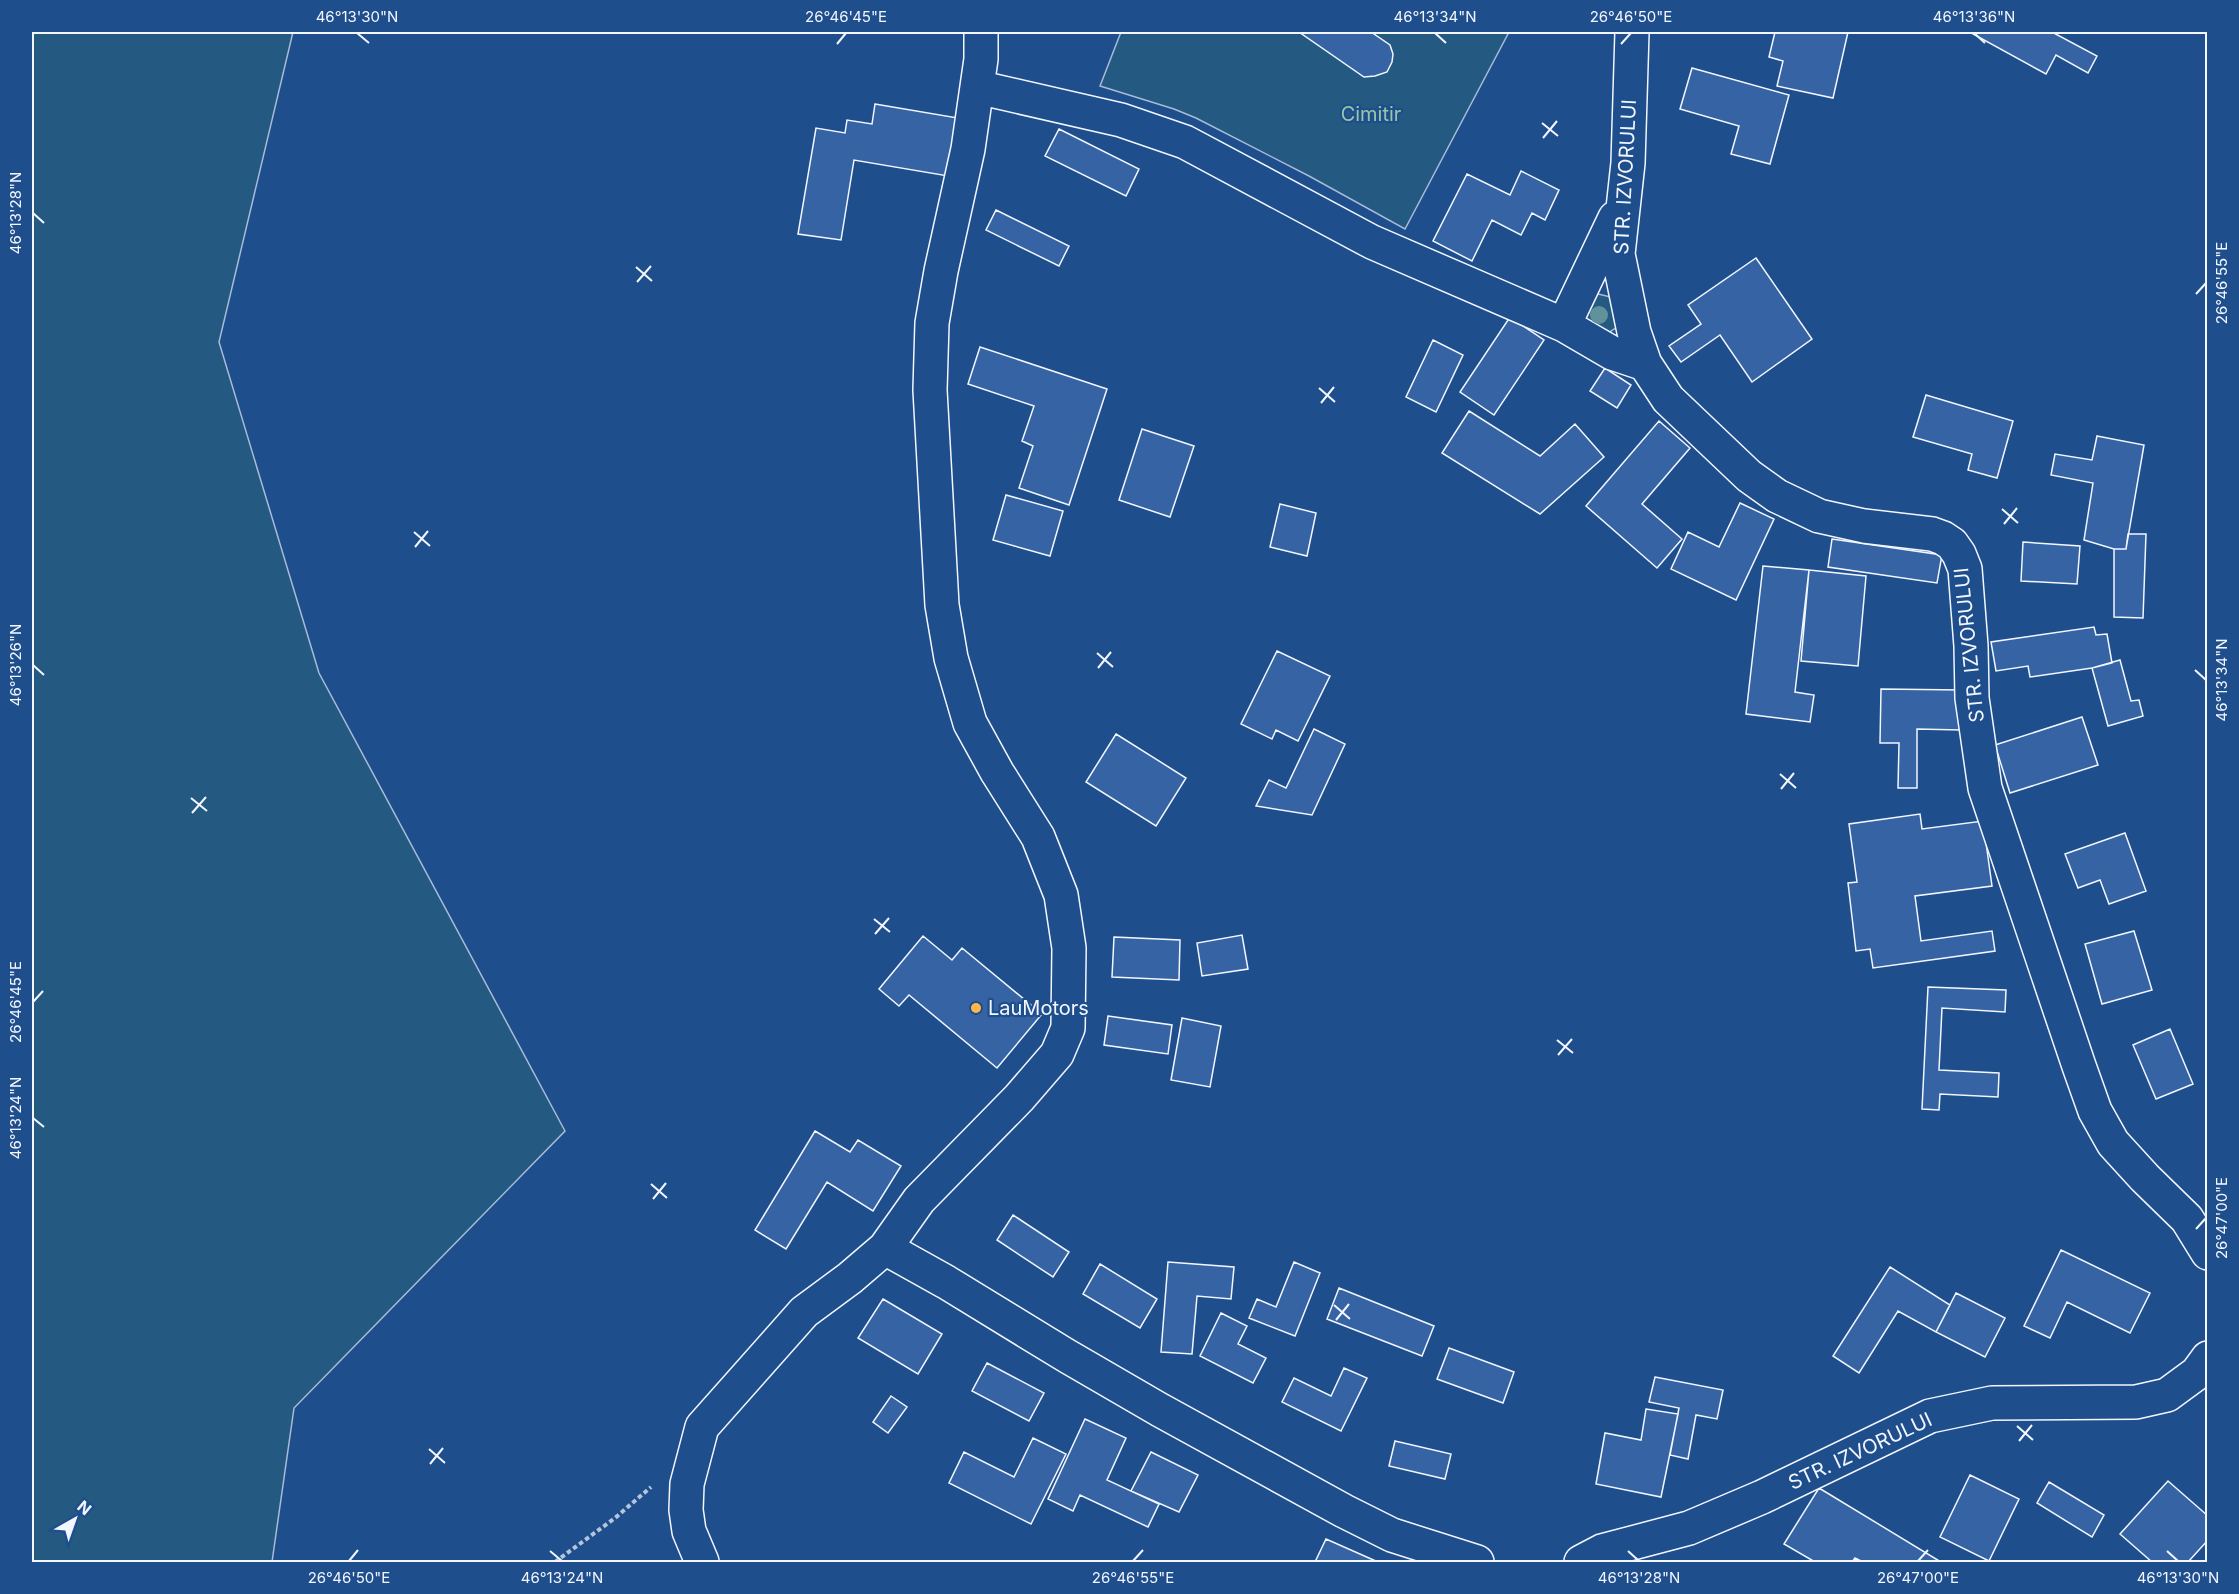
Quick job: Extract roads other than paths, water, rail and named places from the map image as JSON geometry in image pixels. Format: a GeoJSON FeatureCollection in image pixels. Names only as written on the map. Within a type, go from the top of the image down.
{"type":"FeatureCollection","features":[{"type":"Feature","properties":{"kind":"street"},"geometry":{"type":"LineString","coordinates":[[702,1563],[689,1531],[686,1510],[687,1484],[702,1427],[804,1312],[850,1278],[885,1248],[919,1200],[1019,1098],[1056,1054],[1068,1028],[1069,948],[1061,895],[1038,837],[997,772],[970,723],[951,658],[942,605],[930,390],[932,323],[968,149],[977,87],[981,32]]}},
{"type":"Feature","properties":{"kind":"street","name":"STR. IZVORULUI"},"geometry":{"type":"LineString","coordinates":[[1632,32],[1628,163],[1618,254],[1634,332],[1645,364],[1668,399],[1749,476],[1777,496],[1819,516],[1864,526],[1932,534],[1952,544],[1959,554],[1965,570],[1971,646],[1972,698],[1985,788],[2095,1111],[2113,1143],[2187,1219],[2208,1253]]}},
{"type":"Feature","properties":{"kind":"street"},"geometry":{"type":"LineString","coordinates":[[977,87],[1121,120],[1185,141],[1372,242],[1564,325],[1612,353],[1645,364]]}},
{"type":"Feature","properties":{"kind":"street"},"geometry":{"type":"LineString","coordinates":[[1564,325],[1624,201]]}},
{"type":"Feature","properties":{"kind":"street"},"geometry":{"type":"LineString","coordinates":[[885,1248],[1160,1410],[1344,1511],[1392,1535],[1477,1563]]}},
{"type":"Feature","properties":{"kind":"street","name":"STR. IZVORULUI"},"geometry":{"type":"LineString","coordinates":[[1581,1563],[1602,1551],[1689,1528],[1762,1497],[1930,1416],[1992,1403],[2136,1402],[2167,1395],[2197,1373],[2208,1358]]}},
{"type":"Feature","properties":{"kind":"place","name":"LauMotors"},"geometry":{"type":"Point","coordinates":[976,1008]}},
{"type":"Feature","properties":{"kind":"park label","name":"Cimitir"},"geometry":{"type":"Point","coordinates":[1371,114]}}]}
